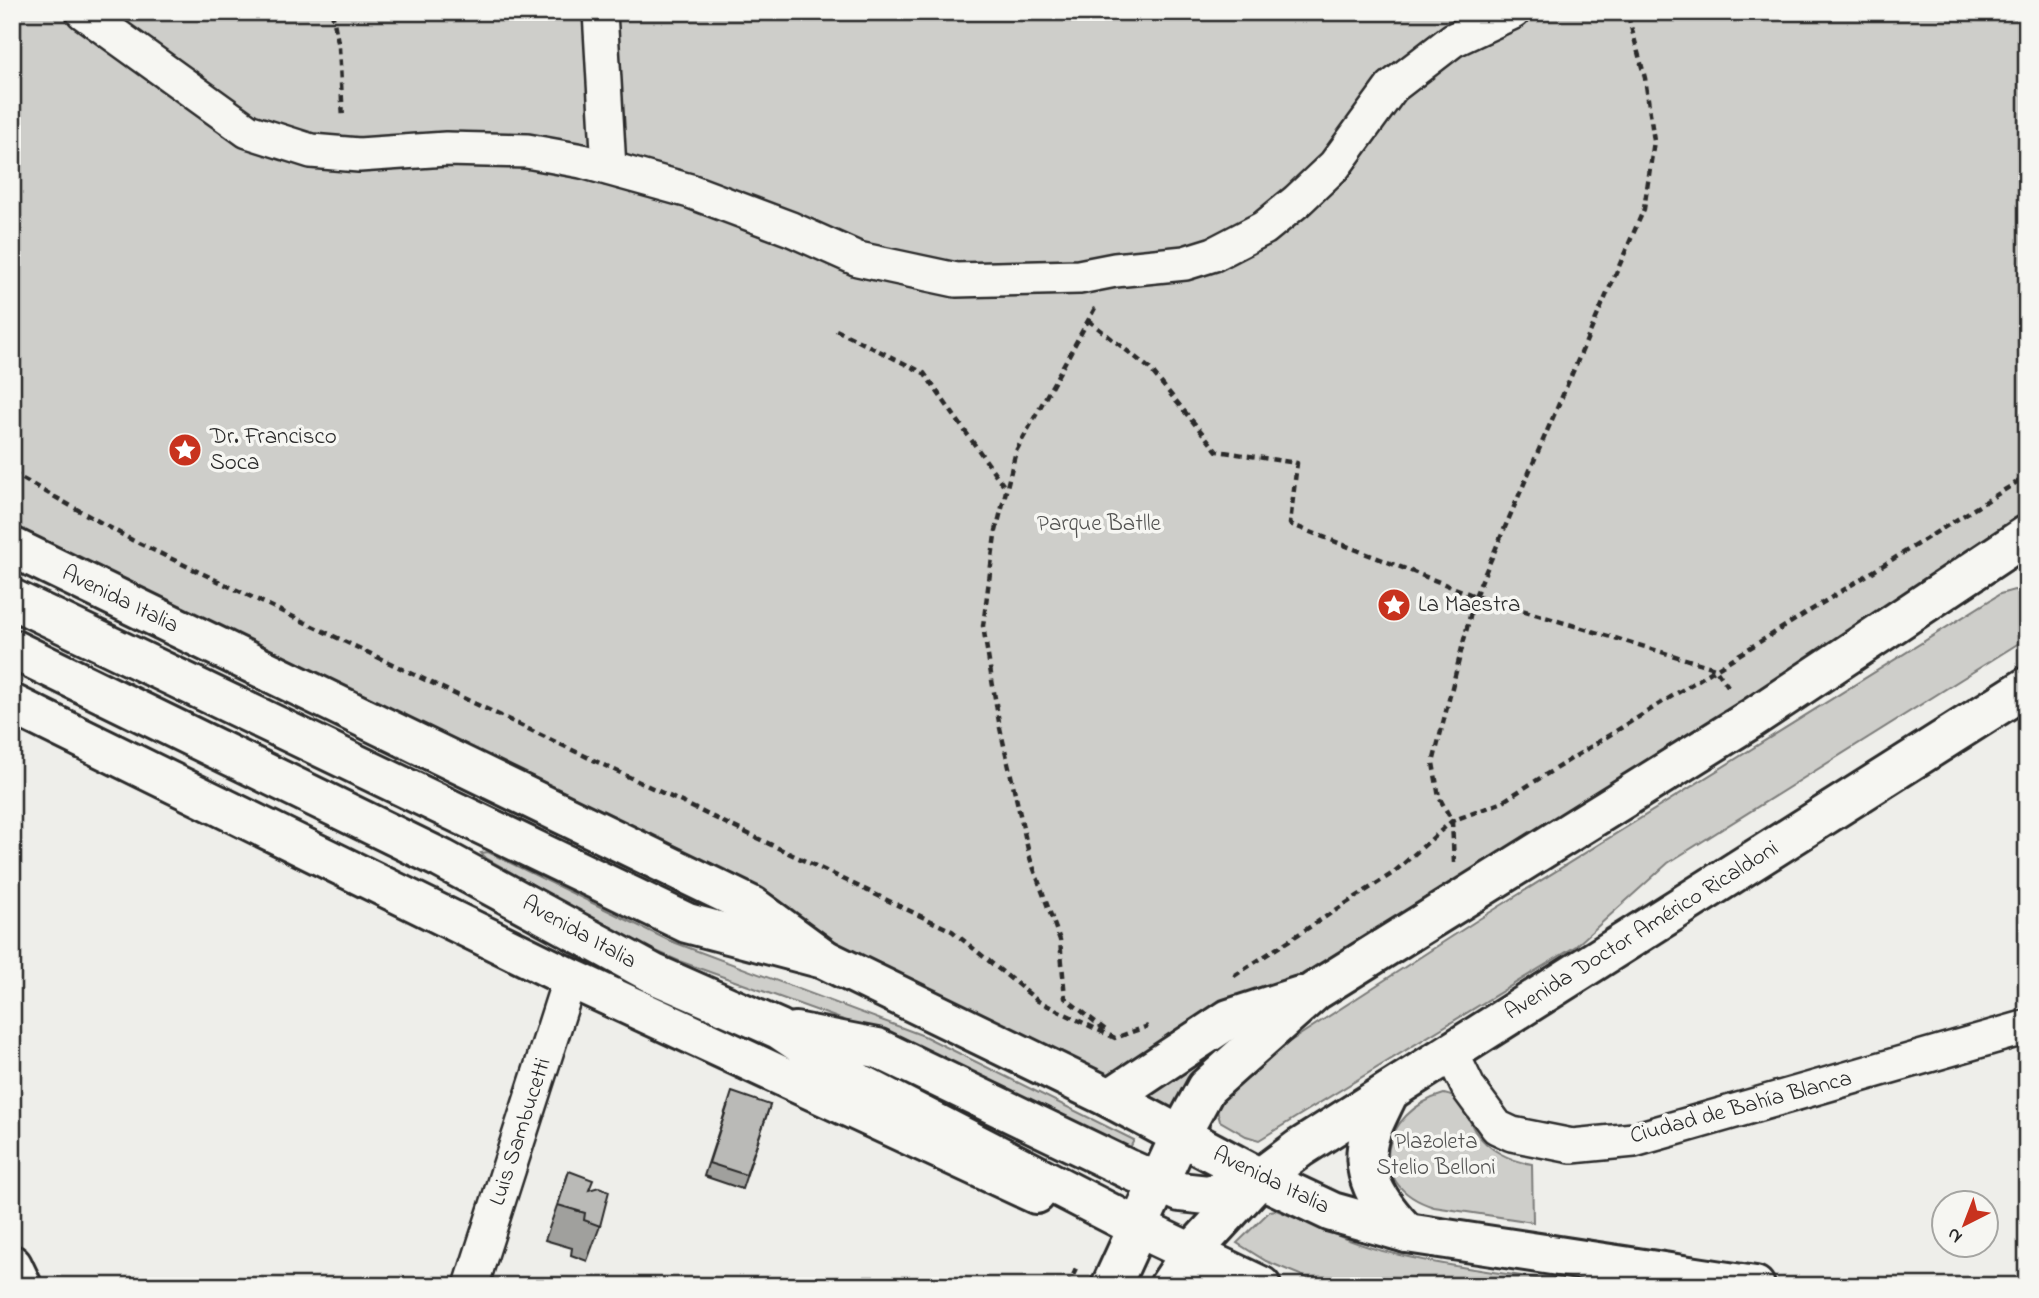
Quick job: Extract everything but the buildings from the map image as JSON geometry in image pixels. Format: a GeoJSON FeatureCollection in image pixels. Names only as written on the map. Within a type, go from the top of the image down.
{"type":"FeatureCollection","features":[{"type":"Feature","properties":{"kind":"street"},"geometry":{"type":"LineString","coordinates":[[83,12],[248,131],[311,151],[346,155],[446,149],[527,151],[609,168],[690,191],[791,229],[858,259],[956,279],[1079,277],[1115,270],[1185,263],[1214,254],[1264,228],[1297,201],[1335,165],[1392,87],[1453,40],[1513,12]]}},
{"type":"Feature","properties":{"kind":"street"},"geometry":{"type":"LineString","coordinates":[[600,12],[609,168]]}},
{"type":"Feature","properties":{"kind":"street"},"geometry":{"type":"LineString","coordinates":[[1111,1286],[1180,1136],[1206,1088],[1315,991],[1751,719],[2019,546]]}},
{"type":"Feature","properties":{"kind":"street","name":"Avenida Italia"},"geometry":{"type":"LineString","coordinates":[[12,547],[752,906],[824,959],[1110,1098],[1260,1178],[1332,1212],[1407,1233],[1755,1286]]}},
{"type":"Feature","properties":{"kind":"street","name":"Avenida Italia"},"geometry":{"type":"LineString","coordinates":[[12,599],[687,923],[824,959]]}},
{"type":"Feature","properties":{"kind":"street","name":"Avenida Italia"},"geometry":{"type":"LineString","coordinates":[[12,649],[442,859],[654,974],[779,1029],[860,1084],[1139,1228],[1261,1286]]}},
{"type":"Feature","properties":{"kind":"street","name":"Avenida Doctor Américo Ricaldoni"},"geometry":{"type":"LineString","coordinates":[[1260,1178],[1300,1148],[1389,1091],[2027,687]]}},
{"type":"Feature","properties":{"kind":"street","name":"Avenida Italia"},"geometry":{"type":"LineString","coordinates":[[12,704],[570,978],[1100,1224],[1139,1228]]}},
{"type":"Feature","properties":{"kind":"street","name":"Luis Sambucetti"},"geometry":{"type":"LineString","coordinates":[[471,1286],[570,978]]}},
{"type":"Feature","properties":{"kind":"street"},"geometry":{"type":"LineString","coordinates":[[1110,1098],[1229,1019],[1315,991]]}},
{"type":"Feature","properties":{"kind":"street","name":"Ciudad de Bahía Blanca"},"geometry":{"type":"LineString","coordinates":[[1451,1052],[1469,1089],[1497,1128],[1512,1134],[1572,1146],[1634,1140],[2027,1027]]}},
{"type":"Feature","properties":{"kind":"street"},"geometry":{"type":"LineString","coordinates":[[779,1029],[877,1048],[1180,1192],[1208,1195],[1260,1178]]}},
{"type":"Feature","properties":{"kind":"street"},"geometry":{"type":"LineString","coordinates":[[1389,1091],[1370,1133],[1366,1155],[1371,1182],[1383,1208],[1407,1233]]}},
{"type":"Feature","properties":{"kind":"street"},"geometry":{"type":"LineString","coordinates":[[1169,1286],[1191,1253],[1260,1178]]}},
{"type":"Feature","properties":{"kind":"street"},"geometry":{"type":"LineString","coordinates":[[12,1265],[22,1286]]}},
{"type":"Feature","properties":{"kind":"path"},"geometry":{"type":"LineString","coordinates":[[332,12],[339,47],[346,155]]}},
{"type":"Feature","properties":{"kind":"path"},"geometry":{"type":"LineString","coordinates":[[1455,904],[1452,821],[1439,797],[1433,763],[1475,596],[1644,209],[1654,141],[1645,78],[1627,12]]}},
{"type":"Feature","properties":{"kind":"path"},"geometry":{"type":"LineString","coordinates":[[1115,270],[1016,452],[995,535],[983,626],[1000,728],[1030,858],[1060,940],[1065,998],[1115,1038]]}},
{"type":"Feature","properties":{"kind":"path"},"geometry":{"type":"LineString","coordinates":[[1088,320],[1149,368],[1217,451],[1297,463],[1290,524],[1475,596],[1715,668],[1751,719]]}},
{"type":"Feature","properties":{"kind":"path"},"geometry":{"type":"LineString","coordinates":[[836,330],[924,373],[1006,490]]}},
{"type":"Feature","properties":{"kind":"path"},"geometry":{"type":"LineString","coordinates":[[12,473],[132,540],[951,931],[1038,1001],[1115,1038],[1153,1025]]}},
{"type":"Feature","properties":{"kind":"path"},"geometry":{"type":"LineString","coordinates":[[1234,976],[1393,873],[1452,821],[1500,803],[2027,477]]}},
{"type":"Feature","properties":{"kind":"green space","name":"Parque Batlle"},"geometry":{"type":"Polygon","coordinates":[[[12,12],[2027,12],[2027,535],[1315,991],[1180,1136],[12,547],[12,12]]]}},
{"type":"Feature","properties":{"kind":"green space"},"geometry":{"type":"Polygon","coordinates":[[[2014,590],[2027,594],[2027,638],[1668,863],[1576,946],[1259,1140],[1220,1121],[1217,1110],[1224,1096],[1258,1062],[1476,921],[2000,594],[2014,590]]]}},
{"type":"Feature","properties":{"kind":"green space"},"geometry":{"type":"Polygon","coordinates":[[[488,852],[668,940],[924,1036],[1134,1140],[1128,1152],[902,1041],[679,961],[628,939],[481,853],[488,852]]]}},
{"type":"Feature","properties":{"kind":"green space","name":"Plazoleta Stelio Belloni"},"geometry":{"type":"Polygon","coordinates":[[[1444,1094],[1461,1103],[1475,1131],[1486,1144],[1508,1157],[1532,1164],[1533,1222],[1434,1207],[1411,1197],[1396,1182],[1389,1166],[1389,1149],[1395,1131],[1406,1116],[1423,1103],[1444,1094]]]}},
{"type":"Feature","properties":{"kind":"green space"},"geometry":{"type":"Polygon","coordinates":[[[1276,1210],[1347,1239],[1391,1253],[1466,1268],[1592,1286],[1327,1286],[1266,1261],[1237,1243],[1270,1211],[1276,1210]]]}},
{"type":"Feature","properties":{"kind":"place","name":"Dr. Francisco Soca"},"geometry":{"type":"Point","coordinates":[185,450]}},
{"type":"Feature","properties":{"kind":"place","name":"La Maestra"},"geometry":{"type":"Point","coordinates":[1394,605]}}]}
